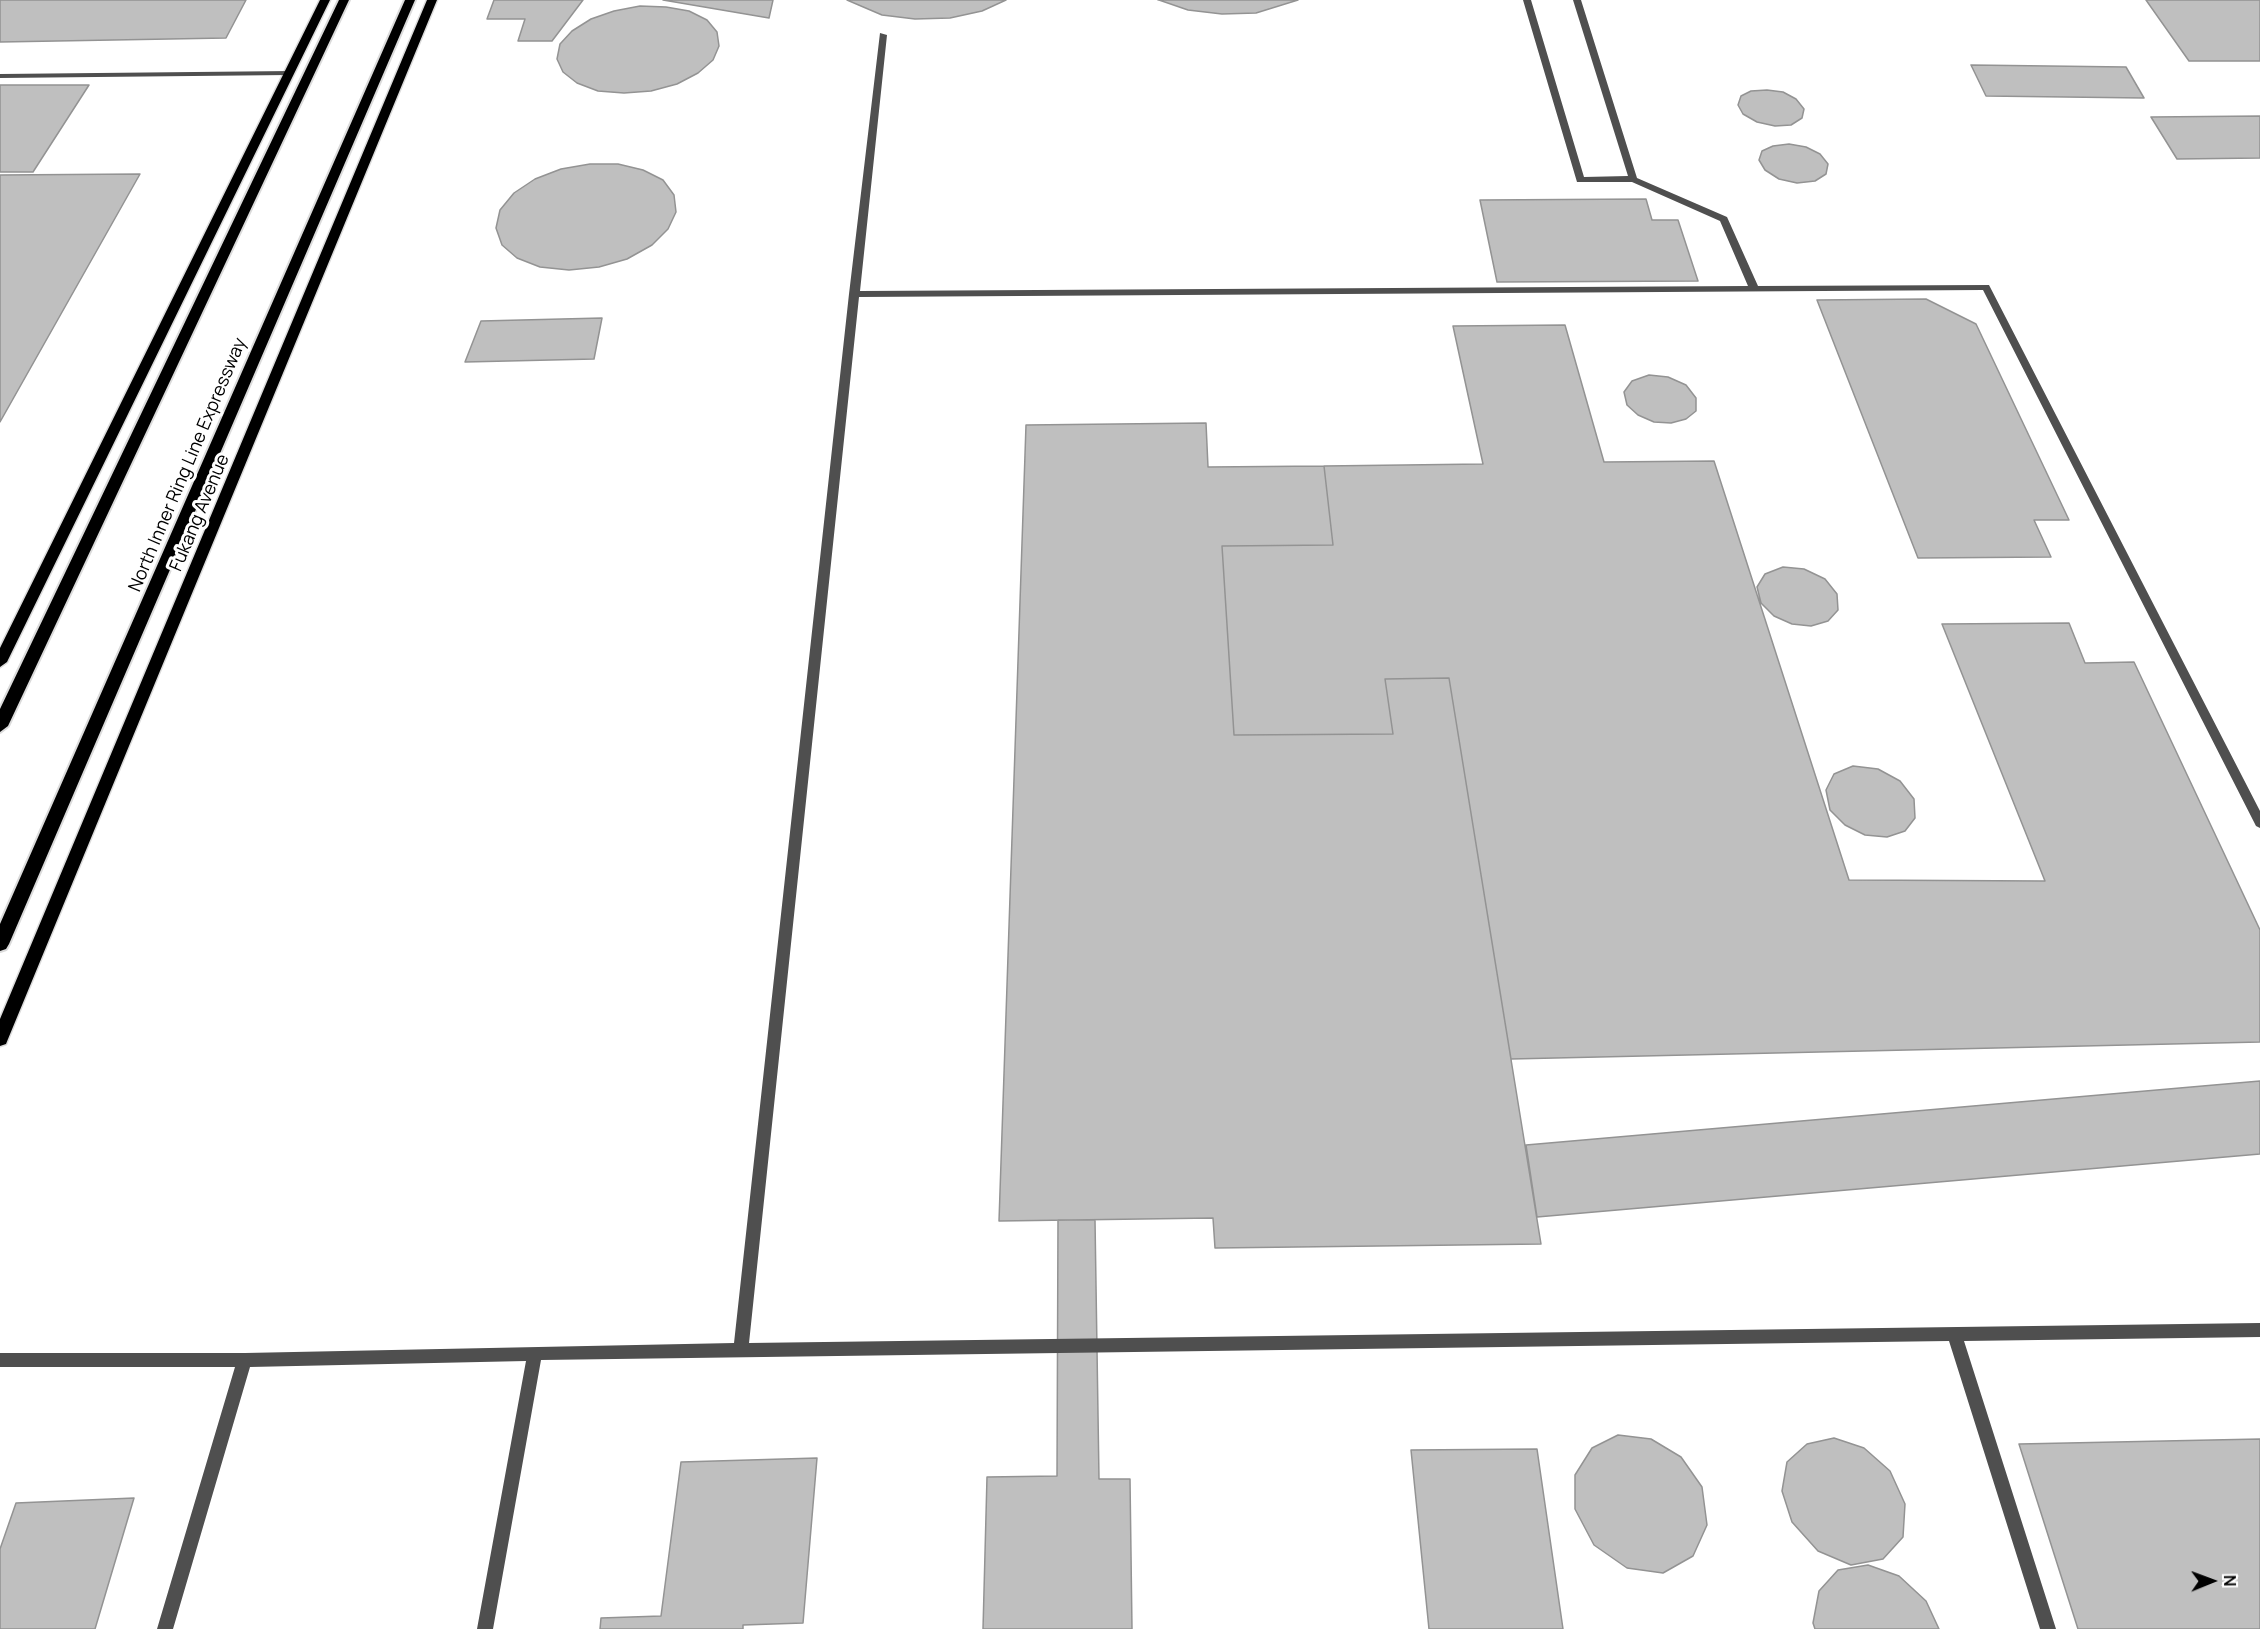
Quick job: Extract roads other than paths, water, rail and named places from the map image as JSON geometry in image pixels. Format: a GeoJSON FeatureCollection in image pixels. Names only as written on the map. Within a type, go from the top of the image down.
{"type":"FeatureCollection","features":[{"type":"Feature","properties":{"kind":"highway"},"geometry":{"type":"LineString","coordinates":[[0,726],[344,0]]}},
{"type":"Feature","properties":{"kind":"highway","name":"North Inner Ring Line Expressway"},"geometry":{"type":"LineString","coordinates":[[0,944],[410,0]]}},
{"type":"Feature","properties":{"kind":"main road"},"geometry":{"type":"LineString","coordinates":[[0,662],[325,0]]}},
{"type":"Feature","properties":{"kind":"main road","name":"Fukang Avenue"},"geometry":{"type":"LineString","coordinates":[[0,1039],[432,0]]}},
{"type":"Feature","properties":{"kind":"lane"},"geometry":{"type":"LineString","coordinates":[[1527,0],[1580,180],[1633,179],[1724,219],[1754,288]]}},
{"type":"Feature","properties":{"kind":"lane"},"geometry":{"type":"LineString","coordinates":[[1577,0],[1633,179]]}},
{"type":"Feature","properties":{"kind":"lane"},"geometry":{"type":"LineString","coordinates":[[741,1350],[883,34]]}},
{"type":"Feature","properties":{"kind":"lane"},"geometry":{"type":"LineString","coordinates":[[0,75],[289,73]]}},
{"type":"Feature","properties":{"kind":"lane"},"geometry":{"type":"LineString","coordinates":[[854,294],[1986,287],[2260,823]]}},
{"type":"Feature","properties":{"kind":"lane"},"geometry":{"type":"LineString","coordinates":[[0,1360],[245,1360],[535,1353],[2260,1330]]}},
{"type":"Feature","properties":{"kind":"lane"},"geometry":{"type":"LineString","coordinates":[[1954,1334],[2048,1629]]}},
{"type":"Feature","properties":{"kind":"lane"},"geometry":{"type":"LineString","coordinates":[[485,1629],[535,1353]]}},
{"type":"Feature","properties":{"kind":"lane"},"geometry":{"type":"LineString","coordinates":[[165,1629],[245,1360]]}}]}
